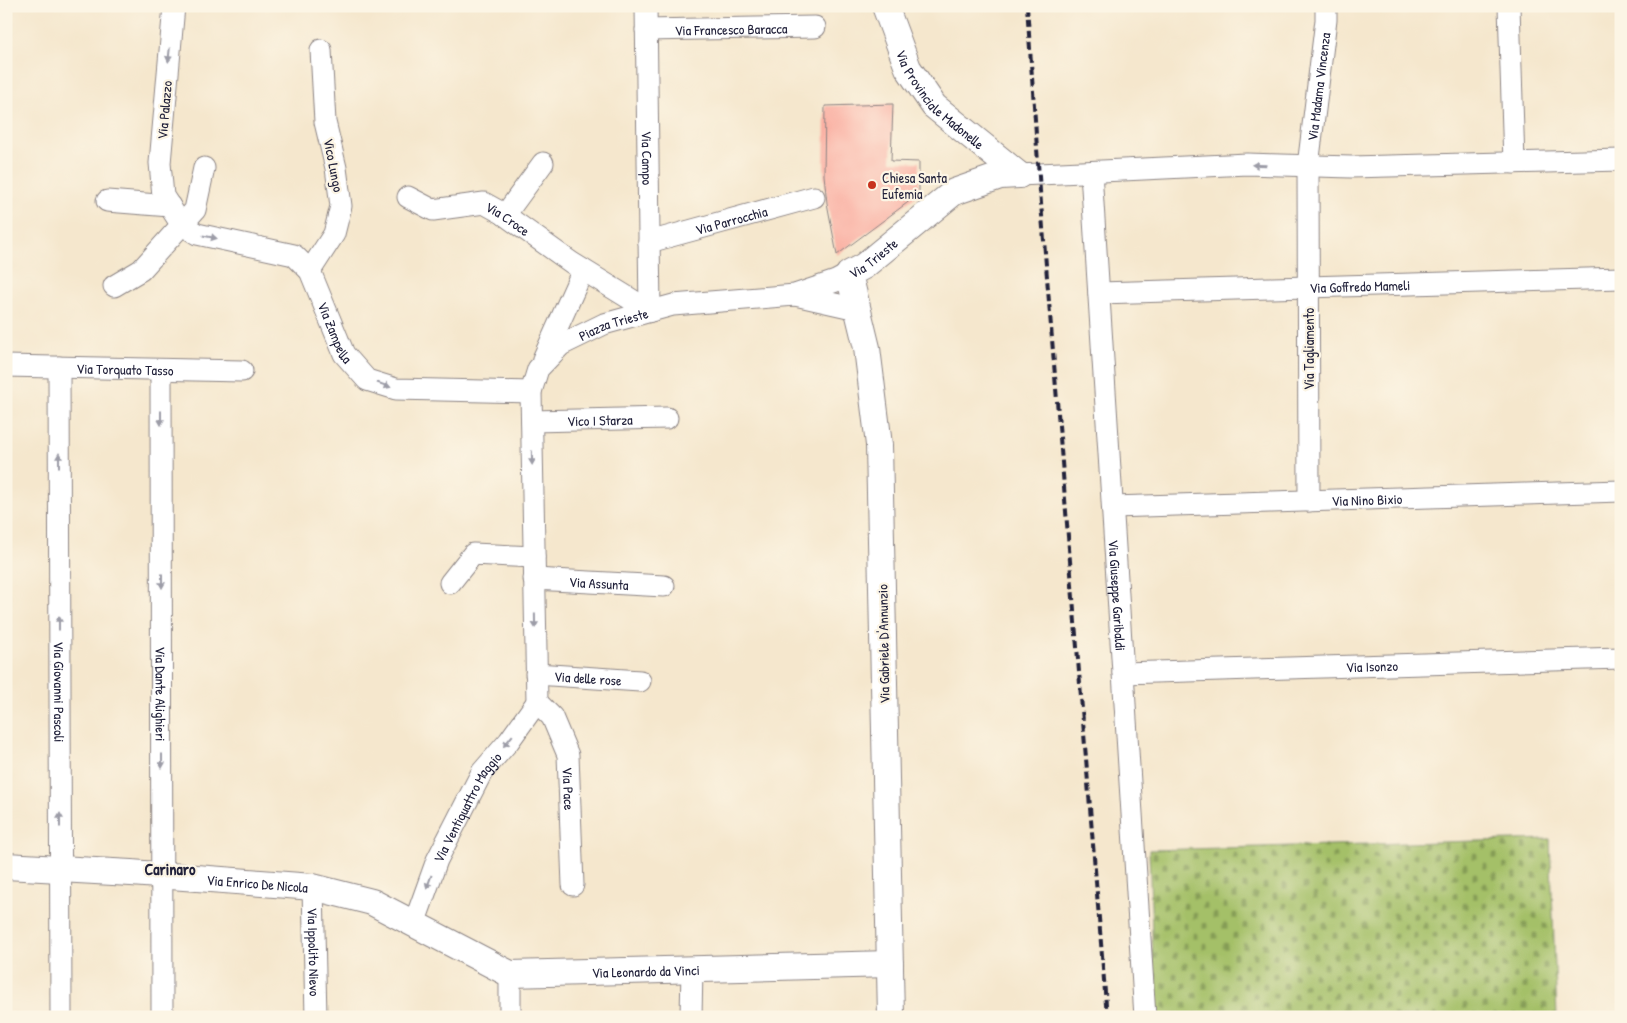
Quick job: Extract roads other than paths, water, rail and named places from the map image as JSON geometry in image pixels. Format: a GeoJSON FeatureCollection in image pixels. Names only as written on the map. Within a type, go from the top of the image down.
{"type":"FeatureCollection","features":[{"type":"Feature","properties":{"kind":"street","name":"Via Palazzo"},"geometry":{"type":"LineString","coordinates":[[174,6],[160,163],[163,196],[174,214]]}},
{"type":"Feature","properties":{"kind":"street","name":"Via Campo"},"geometry":{"type":"LineString","coordinates":[[646,6],[650,311]]}},
{"type":"Feature","properties":{"kind":"street","name":"Via Provinciale Madonelle"},"geometry":{"type":"LineString","coordinates":[[884,6],[908,68],[934,106],[1020,175]]}},
{"type":"Feature","properties":{"kind":"street","name":"Via Madama Vincenza"},"geometry":{"type":"LineString","coordinates":[[1308,166],[1326,20],[1326,6]]}},
{"type":"Feature","properties":{"kind":"street"},"geometry":{"type":"LineString","coordinates":[[1508,6],[1514,163]]}},
{"type":"Feature","properties":{"kind":"street","name":"Via Francesco Baracca"},"geometry":{"type":"LineString","coordinates":[[646,30],[815,27]]}},
{"type":"Feature","properties":{"kind":"street","name":"Vico Lungo"},"geometry":{"type":"LineString","coordinates":[[310,271],[334,234],[342,206],[336,168],[325,122],[321,50]]}},
{"type":"Feature","properties":{"kind":"street"},"geometry":{"type":"LineString","coordinates":[[1020,175],[1247,164],[1352,168],[1621,160]]}},
{"type":"Feature","properties":{"kind":"street"},"geometry":{"type":"LineString","coordinates":[[505,215],[542,163]]}},
{"type":"Feature","properties":{"kind":"street","name":"Via Tagliamento"},"geometry":{"type":"LineString","coordinates":[[1308,166],[1309,501]]}},
{"type":"Feature","properties":{"kind":"street"},"geometry":{"type":"LineString","coordinates":[[114,286],[141,270],[174,214],[195,210],[204,168]]}},
{"type":"Feature","properties":{"kind":"street","name":"Via Giuseppe Garibaldi"},"geometry":{"type":"LineString","coordinates":[[1092,172],[1145,1017]]}},
{"type":"Feature","properties":{"kind":"street","name":"Via Trieste"},"geometry":{"type":"LineString","coordinates":[[650,311],[673,305],[795,295],[836,282],[864,266],[954,192],[1000,176],[1020,175]]}},
{"type":"Feature","properties":{"kind":"street","name":"Via Croce"},"geometry":{"type":"LineString","coordinates":[[408,197],[434,210],[484,203],[505,215],[547,245]]}},
{"type":"Feature","properties":{"kind":"street","name":"Via Parrocchia"},"geometry":{"type":"LineString","coordinates":[[649,242],[814,197]]}},
{"type":"Feature","properties":{"kind":"street","name":"Via Zampella"},"geometry":{"type":"LineString","coordinates":[[107,201],[174,214],[197,234],[294,255],[310,271],[344,354],[368,380],[396,389],[531,392]]}},
{"type":"Feature","properties":{"kind":"street","name":"Piazza Trieste"},"geometry":{"type":"LineString","coordinates":[[547,245],[583,270],[650,311]]}},
{"type":"Feature","properties":{"kind":"street","name":"Piazza Trieste"},"geometry":{"type":"LineString","coordinates":[[536,702],[531,392],[538,369],[583,270]]}},
{"type":"Feature","properties":{"kind":"street","name":"Via Gabriele D'Annunzio"},"geometry":{"type":"LineString","coordinates":[[849,274],[867,348],[879,445],[891,1017]]}},
{"type":"Feature","properties":{"kind":"street","name":"Via Goffredo Mameli"},"geometry":{"type":"LineString","coordinates":[[1099,293],[1621,278]]}},
{"type":"Feature","properties":{"kind":"street"},"geometry":{"type":"LineString","coordinates":[[795,295],[857,309]]}},
{"type":"Feature","properties":{"kind":"street","name":"Piazza Trieste"},"geometry":{"type":"LineString","coordinates":[[538,369],[561,345],[604,324],[650,311]]}},
{"type":"Feature","properties":{"kind":"street","name":"Via Torquato Tasso"},"geometry":{"type":"LineString","coordinates":[[6,366],[242,372]]}},
{"type":"Feature","properties":{"kind":"street","name":"Via Giovanni Pascoli"},"geometry":{"type":"LineString","coordinates":[[59,367],[61,1017]]}},
{"type":"Feature","properties":{"kind":"street","name":"Via Dante Alighieri"},"geometry":{"type":"LineString","coordinates":[[161,370],[162,1017]]}},
{"type":"Feature","properties":{"kind":"street","name":"Vico I Starza"},"geometry":{"type":"LineString","coordinates":[[532,421],[667,418]]}},
{"type":"Feature","properties":{"kind":"street","name":"Via Nino Bixio"},"geometry":{"type":"LineString","coordinates":[[1113,507],[1621,491]]}},
{"type":"Feature","properties":{"kind":"street"},"geometry":{"type":"LineString","coordinates":[[450,583],[472,554],[534,557]]}},
{"type":"Feature","properties":{"kind":"street","name":"Via Assunta"},"geometry":{"type":"LineString","coordinates":[[534,578],[664,586]]}},
{"type":"Feature","properties":{"kind":"street","name":"Via Isonzo"},"geometry":{"type":"LineString","coordinates":[[1123,674],[1621,658]]}},
{"type":"Feature","properties":{"kind":"street","name":"Via delle rose"},"geometry":{"type":"LineString","coordinates":[[536,674],[640,681]]}},
{"type":"Feature","properties":{"kind":"street","name":"Via Pace"},"geometry":{"type":"LineString","coordinates":[[536,702],[552,717],[568,755],[573,885]]}},
{"type":"Feature","properties":{"kind":"street","name":"Via Ventiquattro Maggio"},"geometry":{"type":"LineString","coordinates":[[414,924],[437,860],[482,772],[509,741],[536,702]]}},
{"type":"Feature","properties":{"kind":"street","name":"Via Enrico De Nicola"},"geometry":{"type":"LineString","coordinates":[[6,866],[163,875],[313,887],[372,902],[414,924]]}},
{"type":"Feature","properties":{"kind":"street","name":"Via Ippolito Nievo"},"geometry":{"type":"LineString","coordinates":[[313,887],[316,1017]]}},
{"type":"Feature","properties":{"kind":"street","name":"Via Leonardo da Vinci"},"geometry":{"type":"LineString","coordinates":[[414,924],[510,974],[890,964]]}},
{"type":"Feature","properties":{"kind":"street"},"geometry":{"type":"LineString","coordinates":[[691,1017],[692,969]]}},
{"type":"Feature","properties":{"kind":"street"},"geometry":{"type":"LineString","coordinates":[[510,974],[510,1017]]}},
{"type":"Feature","properties":{"kind":"railway"},"geometry":{"type":"LineString","coordinates":[[1027,6],[1040,191],[1107,1017]]}},
{"type":"Feature","properties":{"kind":"place","name":"Chiesa Santa Eufemia"},"geometry":{"type":"Point","coordinates":[872,185]}},
{"type":"Feature","properties":{"kind":"district","name":"Carinaro"},"geometry":{"type":"Point","coordinates":[170,869]}}]}
